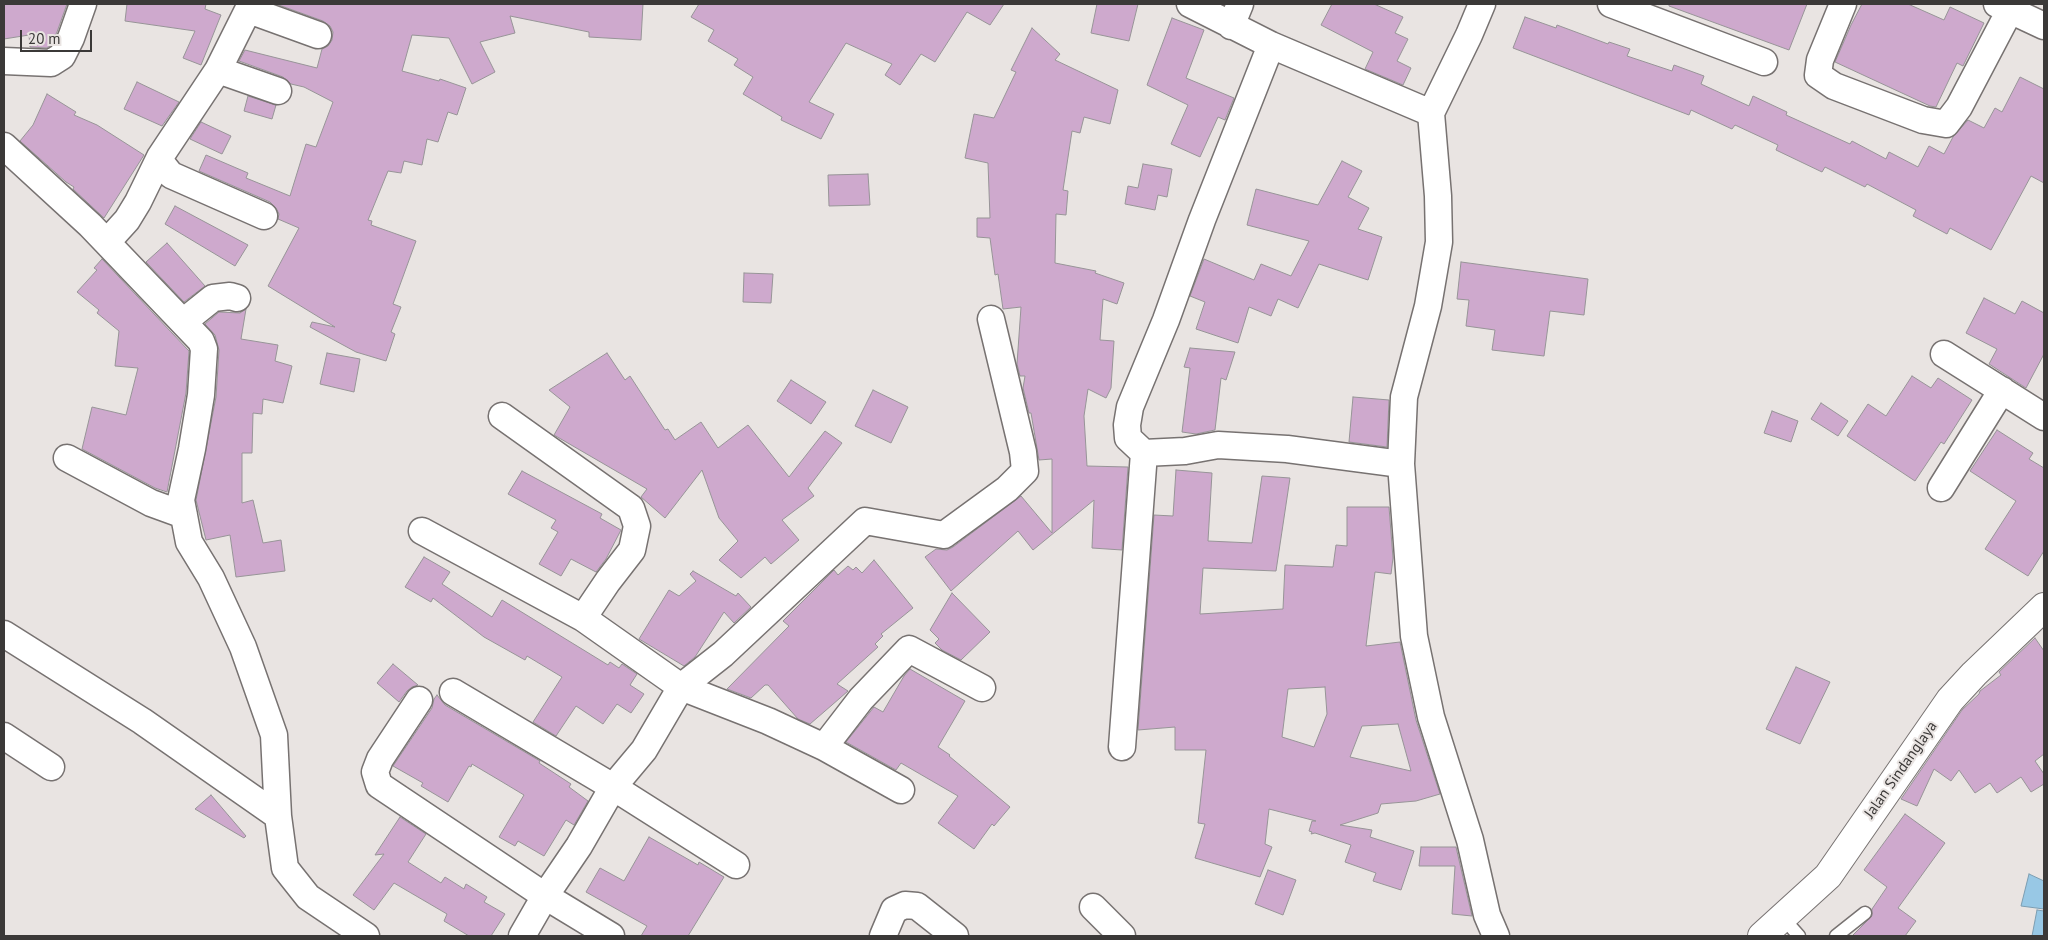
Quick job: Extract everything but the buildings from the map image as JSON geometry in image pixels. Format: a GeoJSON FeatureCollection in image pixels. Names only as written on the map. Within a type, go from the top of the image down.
{"type":"FeatureCollection","features":[{"type":"Feature","properties":{"kind":"street"},"geometry":{"type":"LineString","coordinates":[[4,62],[51,63],[62,56],[71,38],[82,4]]}},
{"type":"Feature","properties":{"kind":"street"},"geometry":{"type":"LineString","coordinates":[[1190,4],[1235,15],[1271,45],[1431,113]]}},
{"type":"Feature","properties":{"kind":"street"},"geometry":{"type":"LineString","coordinates":[[1482,4],[1431,113],[1438,196],[1439,242],[1428,306],[1404,397],[1401,464],[1414,636],[1431,717],[1470,840],[1487,915],[1496,936]]}},
{"type":"Feature","properties":{"kind":"street"},"geometry":{"type":"LineString","coordinates":[[1611,4],[1764,62]]}},
{"type":"Feature","properties":{"kind":"street"},"geometry":{"type":"LineString","coordinates":[[1843,4],[1820,60],[1818,75],[1834,86],[1923,120],[1946,124],[1959,107],[2003,7],[2044,26]]}},
{"type":"Feature","properties":{"kind":"street"},"geometry":{"type":"LineString","coordinates":[[107,242],[127,220],[138,202],[160,157],[218,70],[250,7],[318,35]]}},
{"type":"Feature","properties":{"kind":"street"},"geometry":{"type":"LineString","coordinates":[[1271,45],[1202,220],[1166,320],[1130,407],[1127,425],[1128,438],[1144,454],[1185,452],[1218,445],[1287,449],[1401,464]]}},
{"type":"Feature","properties":{"kind":"street"},"geometry":{"type":"LineString","coordinates":[[218,70],[278,91]]}},
{"type":"Feature","properties":{"kind":"street"},"geometry":{"type":"LineString","coordinates":[[4,146],[107,242],[201,341],[204,349],[198,413],[181,500],[189,542],[211,578],[242,646],[274,735],[278,816],[285,868],[308,897],[366,936]]}},
{"type":"Feature","properties":{"kind":"street"},"geometry":{"type":"LineString","coordinates":[[160,157],[163,165],[171,175],[264,216]]}},
{"type":"Feature","properties":{"kind":"street"},"geometry":{"type":"LineString","coordinates":[[183,322],[213,298],[230,296],[237,298]]}},
{"type":"Feature","properties":{"kind":"street"},"geometry":{"type":"LineString","coordinates":[[522,936],[545,896],[579,846],[613,787],[644,750],[681,686],[723,654],[865,521],[944,535],[1007,489],[1025,471],[1023,452],[991,319]]}},
{"type":"Feature","properties":{"kind":"street"},"geometry":{"type":"LineString","coordinates":[[1944,354],[2002,390],[2040,407]]}},
{"type":"Feature","properties":{"kind":"street"},"geometry":{"type":"LineString","coordinates":[[1941,488],[2002,390]]}},
{"type":"Feature","properties":{"kind":"street"},"geometry":{"type":"LineString","coordinates":[[502,416],[631,508],[637,526],[632,550],[608,580],[583,618]]}},
{"type":"Feature","properties":{"kind":"street"},"geometry":{"type":"LineString","coordinates":[[1122,747],[1144,454]]}},
{"type":"Feature","properties":{"kind":"street"},"geometry":{"type":"LineString","coordinates":[[67,458],[151,503],[184,515]]}},
{"type":"Feature","properties":{"kind":"street"},"geometry":{"type":"LineString","coordinates":[[422,531],[583,618],[681,686],[768,721],[824,747],[901,790]]}},
{"type":"Feature","properties":{"kind":"street","name":"Jalan Sindanglaya"},"geometry":{"type":"LineString","coordinates":[[1762,936],[1791,927],[1950,700],[1974,674],[2044,607]]}},
{"type":"Feature","properties":{"kind":"street"},"geometry":{"type":"LineString","coordinates":[[4,634],[142,720],[278,816]]}},
{"type":"Feature","properties":{"kind":"street"},"geometry":{"type":"LineString","coordinates":[[824,747],[860,699],[916,642],[982,688]]}},
{"type":"Feature","properties":{"kind":"street"},"geometry":{"type":"LineString","coordinates":[[453,692],[613,787],[736,865]]}},
{"type":"Feature","properties":{"kind":"street"},"geometry":{"type":"LineString","coordinates":[[419,700],[380,759],[375,772],[379,785],[545,896],[611,936]]}},
{"type":"Feature","properties":{"kind":"street"},"geometry":{"type":"LineString","coordinates":[[4,736],[51,766]]}},
{"type":"Feature","properties":{"kind":"street"},"geometry":{"type":"LineString","coordinates":[[883,936],[894,910],[905,905],[917,906],[955,936]]}},
{"type":"Feature","properties":{"kind":"street"},"geometry":{"type":"LineString","coordinates":[[1092,907],[1122,936]]}},
{"type":"Feature","properties":{"kind":"lane"},"geometry":{"type":"LineString","coordinates":[[1836,936],[1865,913]]}},
{"type":"Feature","properties":{"kind":"water"},"geometry":{"type":"Polygon","coordinates":[[[2029,874],[2044,881],[2044,909],[2021,906],[2029,874]]]}},
{"type":"Feature","properties":{"kind":"water"},"geometry":{"type":"Polygon","coordinates":[[[2037,910],[2044,911],[2044,936],[2032,936],[2037,910]]]}}]}
